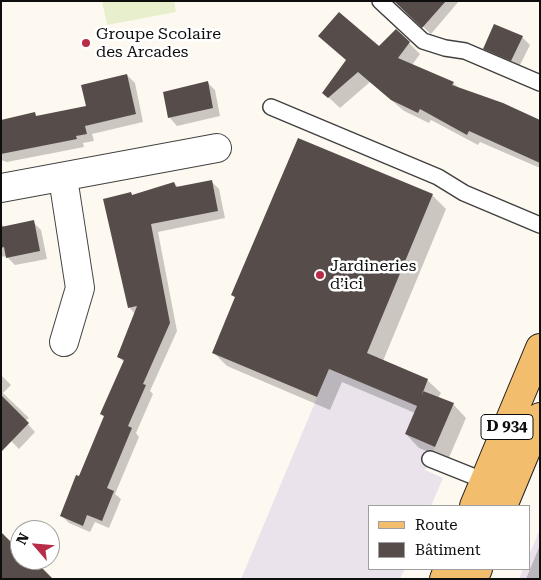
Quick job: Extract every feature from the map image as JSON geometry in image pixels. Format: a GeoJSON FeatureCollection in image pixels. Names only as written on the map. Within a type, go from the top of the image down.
{"type":"FeatureCollection","features":[{"type":"Feature","properties":{"kind":"main road","name":"D 934"},"geometry":{"type":"LineString","coordinates":[[474,505],[540,348]]}},
{"type":"Feature","properties":{"kind":"main road","name":"D 934"},"geometry":{"type":"LineString","coordinates":[[503,505],[540,416]]}},
{"type":"Feature","properties":{"kind":"street"},"geometry":{"type":"LineString","coordinates":[[1,188],[217,148]]}},
{"type":"Feature","properties":{"kind":"street"},"geometry":{"type":"LineString","coordinates":[[63,178],[80,288],[64,342]]}},
{"type":"Feature","properties":{"kind":"lane"},"geometry":{"type":"LineString","coordinates":[[380,1],[423,41],[444,48],[465,51],[540,83]]}},
{"type":"Feature","properties":{"kind":"lane"},"geometry":{"type":"LineString","coordinates":[[271,107],[438,177],[464,193],[540,225]]}},
{"type":"Feature","properties":{"kind":"lane"},"geometry":{"type":"LineString","coordinates":[[430,459],[484,481]]}},
{"type":"Feature","properties":{"kind":"shaded area"},"geometry":{"type":"Polygon","coordinates":[[[329,369],[417,406],[405,434],[435,447],[425,470],[443,478],[431,505],[368,505],[368,570],[404,570],[400,579],[241,579],[329,369]]]}},
{"type":"Feature","properties":{"kind":"shaded area"},"geometry":{"type":"Polygon","coordinates":[[[540,529],[540,579],[519,579],[523,570],[531,570],[531,551],[540,529]]]}},
{"type":"Feature","properties":{"kind":"green space"},"geometry":{"type":"Polygon","coordinates":[[[102,1],[174,1],[176,12],[107,25],[102,1]]]}},
{"type":"Feature","properties":{"kind":"building"},"geometry":{"type":"Polygon","coordinates":[[[394,1],[446,1],[422,28],[394,1]]]}},
{"type":"Feature","properties":{"kind":"building"},"geometry":{"type":"Polygon","coordinates":[[[339,12],[379,46],[396,29],[410,42],[398,58],[454,82],[452,85],[503,103],[540,120],[540,163],[469,131],[467,135],[420,109],[418,113],[391,100],[358,72],[328,98],[322,93],[346,60],[318,36],[339,12]]]}},
{"type":"Feature","properties":{"kind":"building"},"geometry":{"type":"Polygon","coordinates":[[[494,24],[523,36],[511,61],[483,49],[494,24]]]}},
{"type":"Feature","properties":{"kind":"building"},"geometry":{"type":"Polygon","coordinates":[[[127,74],[136,114],[85,126],[87,134],[76,136],[77,139],[1,154],[1,120],[35,112],[36,116],[86,106],[81,85],[127,74]]]}},
{"type":"Feature","properties":{"kind":"building"},"geometry":{"type":"Polygon","coordinates":[[[208,81],[213,108],[168,118],[163,92],[208,81]]]}},
{"type":"Feature","properties":{"kind":"building","name":"Jardineries d’ici"},"geometry":{"type":"Polygon","coordinates":[[[298,138],[433,194],[367,353],[428,379],[423,391],[454,403],[435,447],[405,434],[417,406],[329,369],[317,397],[212,353],[235,297],[231,295],[298,138]]]}},
{"type":"Feature","properties":{"kind":"building"},"geometry":{"type":"Polygon","coordinates":[[[212,180],[218,211],[151,224],[170,323],[143,384],[146,385],[128,426],[132,428],[107,488],[114,491],[102,521],[87,515],[83,526],[60,516],[76,475],[79,476],[104,416],[100,414],[124,360],[117,357],[137,306],[128,308],[103,199],[131,192],[132,195],[174,182],[176,187],[212,180]]]}},
{"type":"Feature","properties":{"kind":"building"},"geometry":{"type":"Polygon","coordinates":[[[34,220],[40,251],[6,258],[4,247],[1,248],[1,227],[34,220]]]}},
{"type":"Feature","properties":{"kind":"building"},"geometry":{"type":"Polygon","coordinates":[[[1,395],[29,423],[1,452],[1,395]]]}},
{"type":"Feature","properties":{"kind":"building"},"geometry":{"type":"Polygon","coordinates":[[[1,532],[10,541],[10,570],[44,570],[53,579],[1,579],[1,532]]]}},
{"type":"Feature","properties":{"kind":"place","name":"Groupe Scolaire des Arcades"},"geometry":{"type":"Point","coordinates":[86,43]}},
{"type":"Feature","properties":{"kind":"place","name":"Jardineries d’ici"},"geometry":{"type":"Point","coordinates":[320,275]}}]}
